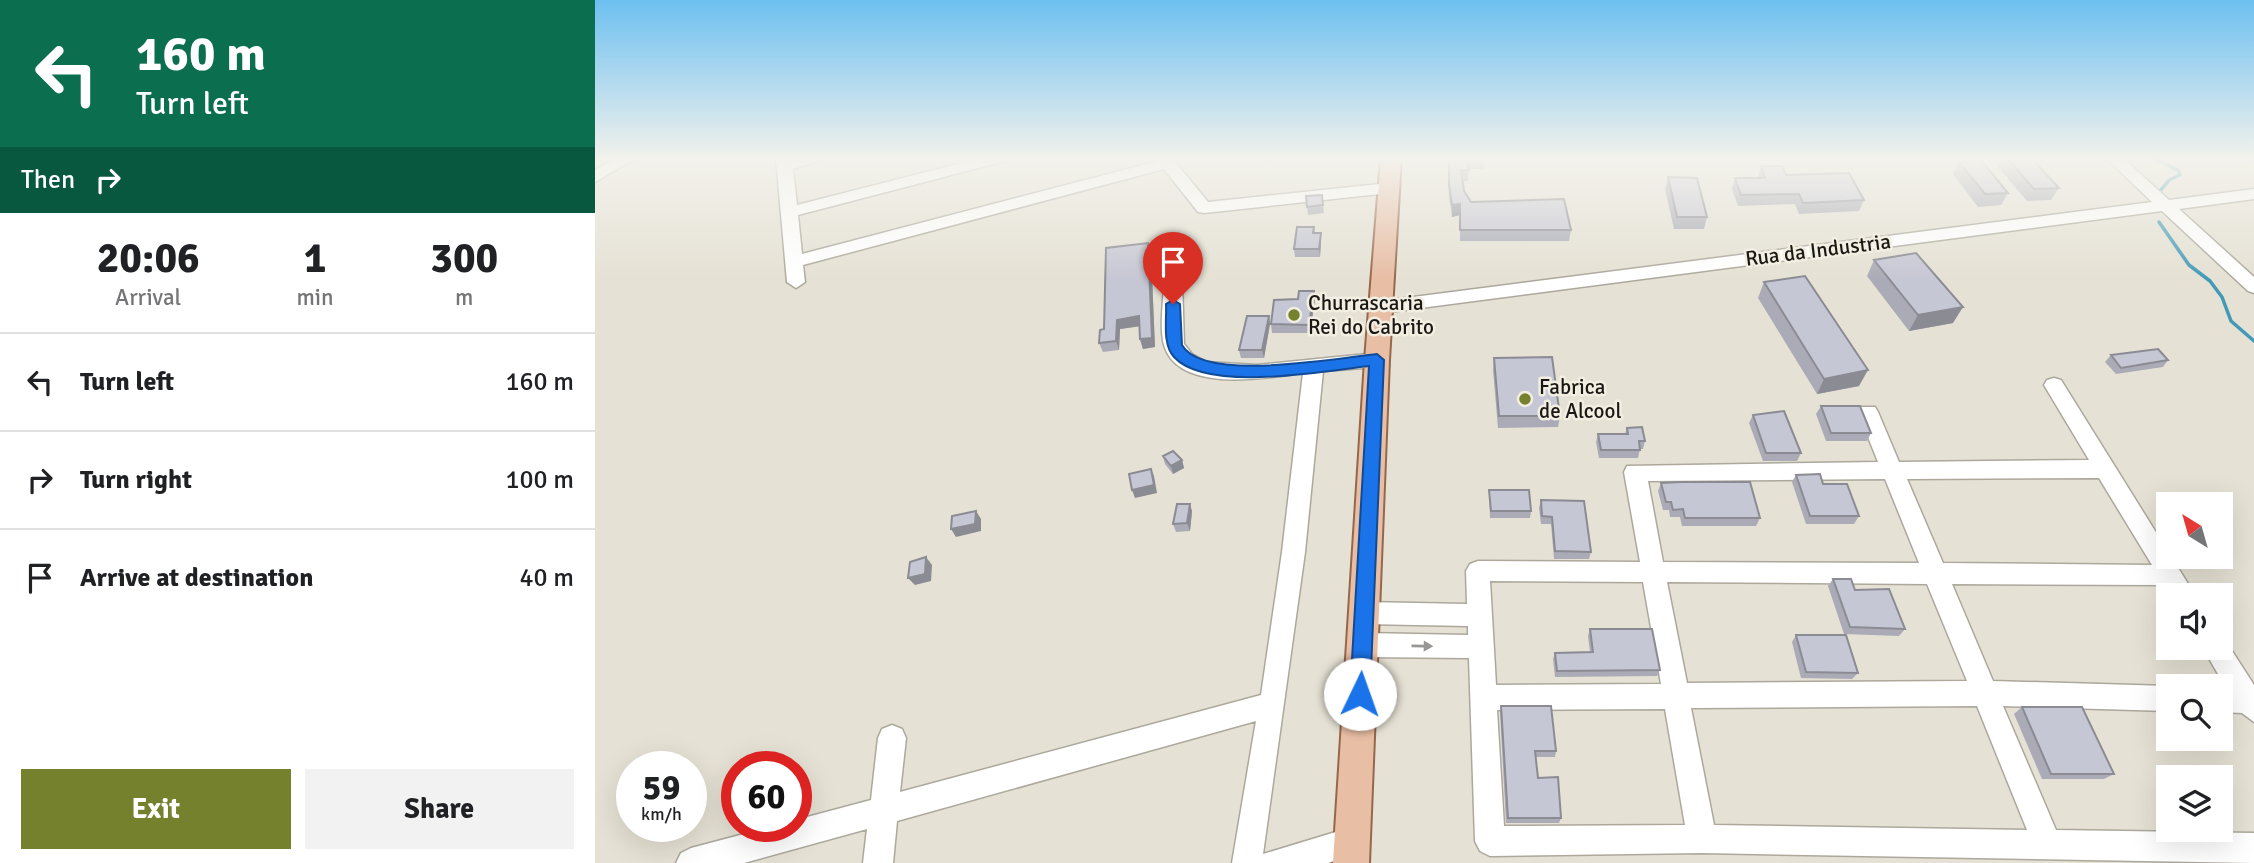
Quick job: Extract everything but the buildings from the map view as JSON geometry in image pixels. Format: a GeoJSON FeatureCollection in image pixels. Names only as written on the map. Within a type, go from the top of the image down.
{"type":"FeatureCollection","features":[{"type":"Feature","properties":{"kind":"main road"},"geometry":{"type":"LineString","coordinates":[[1352,853],[1377,360],[1388,198]]}},
{"type":"Feature","properties":{"kind":"street"},"geometry":{"type":"LineString","coordinates":[[788,198],[796,282]]}},
{"type":"Feature","properties":{"kind":"street"},"geometry":{"type":"LineString","coordinates":[[789,212],[842,198]]}},
{"type":"Feature","properties":{"kind":"street"},"geometry":{"type":"LineString","coordinates":[[795,262],[1027,198]]}},
{"type":"Feature","properties":{"kind":"street"},"geometry":{"type":"LineString","coordinates":[[1196,198],[1204,208],[1294,198]]}},
{"type":"Feature","properties":{"kind":"street"},"geometry":{"type":"LineString","coordinates":[[2154,198],[2254,287]]}},
{"type":"Feature","properties":{"kind":"street","name":"Rua da Industria"},"geometry":{"type":"LineString","coordinates":[[1382,307],[2218,198]]}},
{"type":"Feature","properties":{"kind":"street"},"geometry":{"type":"LineString","coordinates":[[1173,280],[1174,345],[1185,358],[1203,367],[1226,372],[1257,372],[1377,360]]}},
{"type":"Feature","properties":{"kind":"street"},"geometry":{"type":"LineString","coordinates":[[1247,863],[1273,704],[1306,463],[1314,365]]}},
{"type":"Feature","properties":{"kind":"street"},"geometry":{"type":"LineString","coordinates":[[2054,385],[2176,583]]}},
{"type":"Feature","properties":{"kind":"street"},"geometry":{"type":"LineString","coordinates":[[1868,412],[2048,845]]}},
{"type":"Feature","properties":{"kind":"street"},"geometry":{"type":"LineString","coordinates":[[1702,839],[1635,471],[2106,469]]}},
{"type":"Feature","properties":{"kind":"street"},"geometry":{"type":"LineString","coordinates":[[2156,584],[1934,572],[1478,571],[1490,841],[1702,839],[2254,848]]}},
{"type":"Feature","properties":{"kind":"street"},"geometry":{"type":"LineString","coordinates":[[1364,613],[1479,615]]}},
{"type":"Feature","properties":{"kind":"street"},"geometry":{"type":"LineString","coordinates":[[1363,645],[1481,647]]}},
{"type":"Feature","properties":{"kind":"street"},"geometry":{"type":"LineString","coordinates":[[2224,660],[2252,705]]}},
{"type":"Feature","properties":{"kind":"street"},"geometry":{"type":"LineString","coordinates":[[1483,698],[1986,693],[2156,698]]}},
{"type":"Feature","properties":{"kind":"street"},"geometry":{"type":"LineString","coordinates":[[2233,702],[2252,705]]}},
{"type":"Feature","properties":{"kind":"street"},"geometry":{"type":"LineString","coordinates":[[691,863],[1273,704]]}},
{"type":"Feature","properties":{"kind":"street"},"geometry":{"type":"LineString","coordinates":[[878,863],[892,738]]}},
{"type":"Feature","properties":{"kind":"street"},"geometry":{"type":"LineString","coordinates":[[1274,863],[1352,853]]}},
{"type":"Feature","properties":{"kind":"waterway"},"geometry":{"type":"LineString","coordinates":[[2159,222],[2189,265],[2210,281],[2222,297],[2231,321],[2254,341]]}},
{"type":"Feature","properties":{"kind":"place","name":"Churrascaria Rei do Cabrito"},"geometry":{"type":"Point","coordinates":[1294,315]}},
{"type":"Feature","properties":{"kind":"place","name":"Fabrica de Alcool"},"geometry":{"type":"Point","coordinates":[1525,399]}},
{"type":"Feature","properties":{"kind":"route"},"geometry":{"type":"LineString","coordinates":[[1173,304],[1174,345],[1179,354],[1196,365],[1210,369],[1257,372],[1377,360],[1360,694]]}}]}
